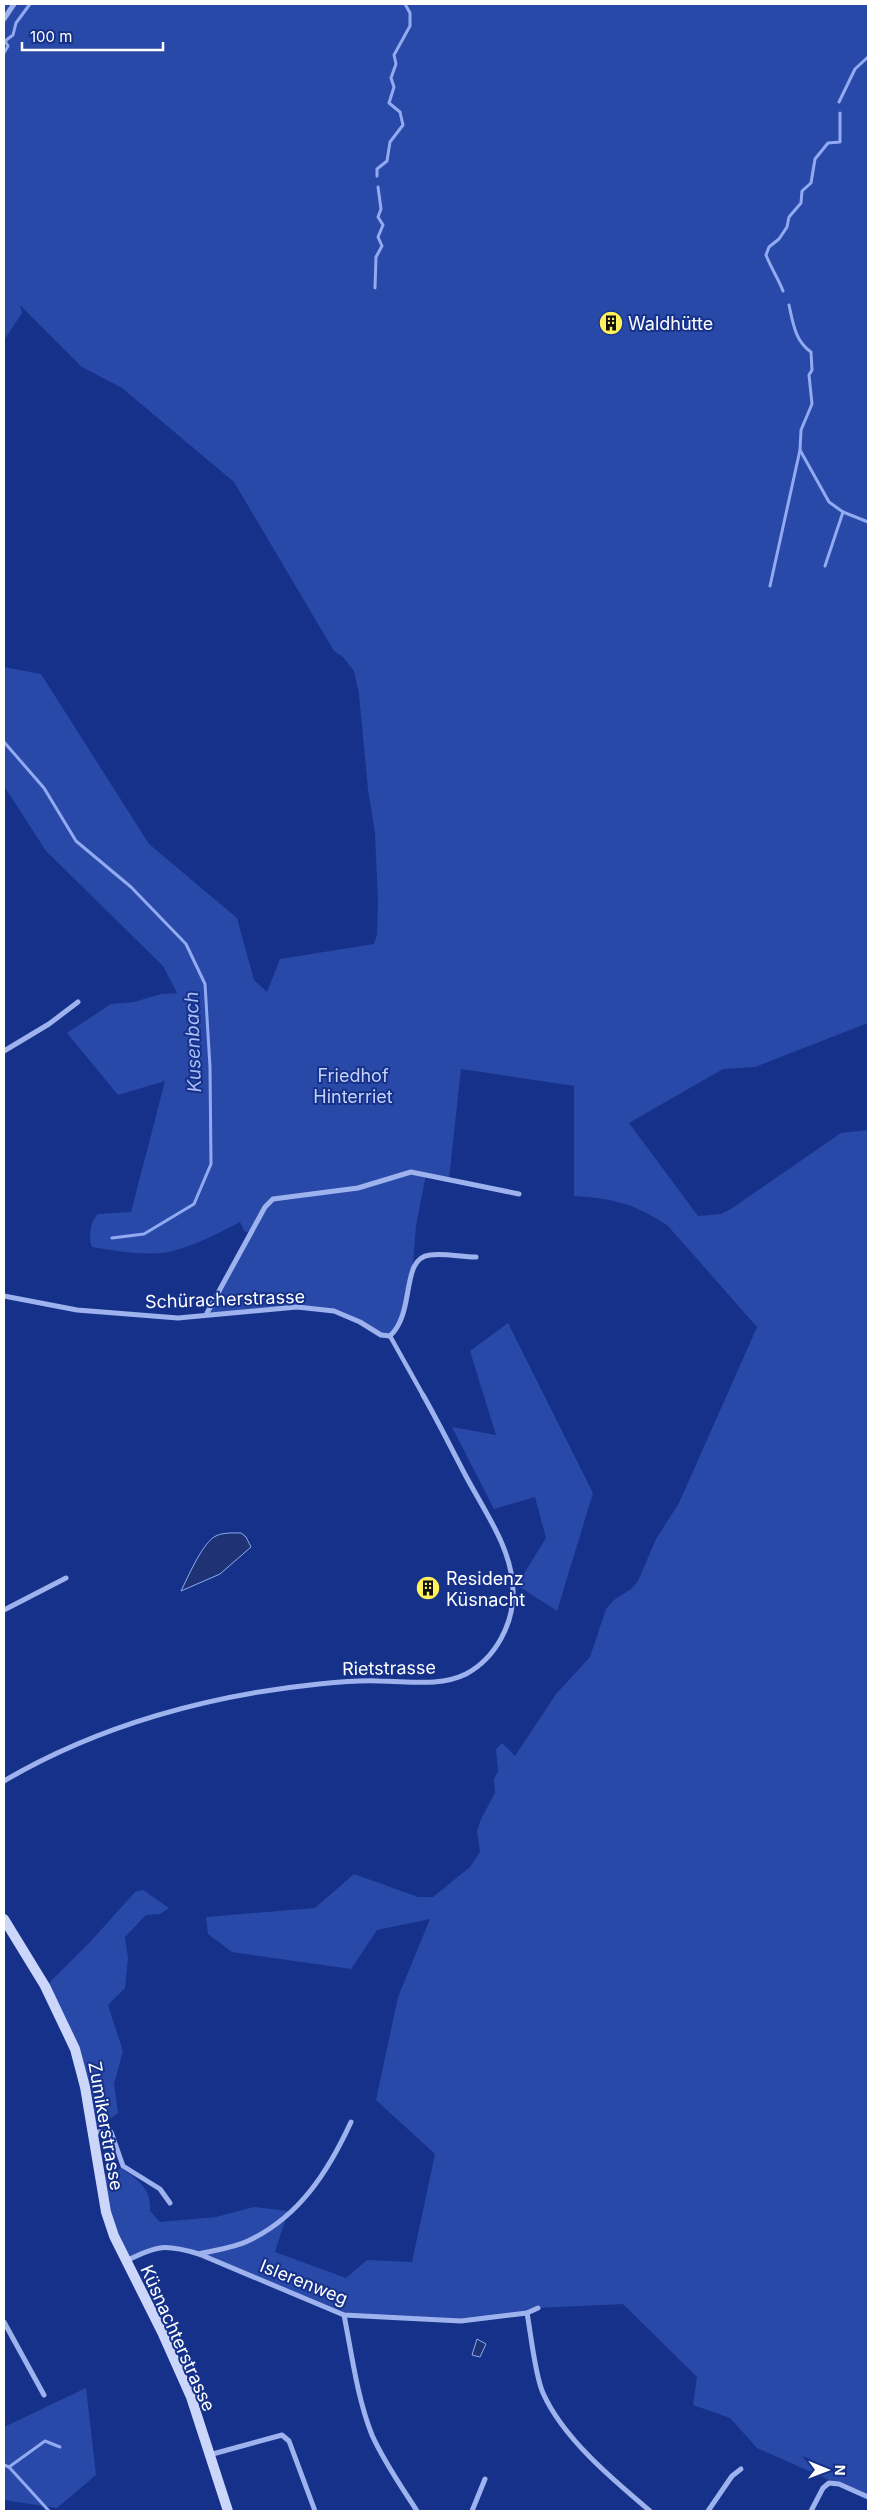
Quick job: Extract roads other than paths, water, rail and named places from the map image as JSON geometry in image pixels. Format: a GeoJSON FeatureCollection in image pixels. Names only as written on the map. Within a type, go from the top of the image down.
{"type":"FeatureCollection","features":[{"type":"Feature","properties":{"kind":"main road","name":"Zumikerstrasse"},"geometry":{"type":"LineString","coordinates":[[4,1919],[45,1986],[75,2049],[85,2087],[100,2188],[114,2236]]}},
{"type":"Feature","properties":{"kind":"main road","name":"Küsnachterstrasse"},"geometry":{"type":"LineString","coordinates":[[114,2236],[162,2332],[191,2397],[228,2511]]}},
{"type":"Feature","properties":{"kind":"street"},"geometry":{"type":"LineString","coordinates":[[4,19],[14,4]]}},
{"type":"Feature","properties":{"kind":"street"},"geometry":{"type":"LineString","coordinates":[[4,1051],[49,1024],[78,1002]]}},
{"type":"Feature","properties":{"kind":"street"},"geometry":{"type":"LineString","coordinates":[[207,1313],[265,1208],[272,1199],[358,1188],[411,1172],[519,1194]]}},
{"type":"Feature","properties":{"kind":"street"},"geometry":{"type":"LineString","coordinates":[[390,1336],[403,1320],[409,1294],[410,1272],[419,1258],[429,1255],[476,1258]]}},
{"type":"Feature","properties":{"kind":"street","name":"Schüracherstrasse"},"geometry":{"type":"LineString","coordinates":[[4,1296],[77,1310],[132,1316],[178,1318],[207,1313],[297,1307],[334,1311],[360,1322],[381,1336],[390,1336]]}},
{"type":"Feature","properties":{"kind":"street","name":"Rietstrasse"},"geometry":{"type":"LineString","coordinates":[[4,1781],[59,1753],[183,1706],[254,1692],[318,1684],[377,1680],[434,1682],[453,1679],[467,1674],[480,1664],[499,1643],[511,1611],[513,1591],[511,1571],[497,1532],[390,1336]]}},
{"type":"Feature","properties":{"kind":"street"},"geometry":{"type":"LineString","coordinates":[[4,1610],[66,1578]]}},
{"type":"Feature","properties":{"kind":"street"},"geometry":{"type":"LineString","coordinates":[[199,2254],[246,2242],[278,2225],[313,2190],[333,2162],[351,2122]]}},
{"type":"Feature","properties":{"kind":"street"},"geometry":{"type":"LineString","coordinates":[[91,2132],[111,2132],[123,2166],[160,2189],[170,2204]]}},
{"type":"Feature","properties":{"kind":"street","name":"Islerenweg"},"geometry":{"type":"LineString","coordinates":[[126,2261],[160,2247],[176,2247],[199,2254],[344,2315],[461,2321],[528,2313],[538,2308]]}},
{"type":"Feature","properties":{"kind":"street"},"geometry":{"type":"LineString","coordinates":[[528,2313],[542,2391],[560,2425],[626,2491],[650,2511]]}},
{"type":"Feature","properties":{"kind":"street"},"geometry":{"type":"LineString","coordinates":[[344,2315],[360,2396],[369,2426],[386,2463],[417,2511]]}},
{"type":"Feature","properties":{"kind":"street"},"geometry":{"type":"LineString","coordinates":[[4,2322],[44,2395]]}},
{"type":"Feature","properties":{"kind":"street"},"geometry":{"type":"LineString","coordinates":[[209,2455],[282,2436],[289,2441],[315,2511]]}},
{"type":"Feature","properties":{"kind":"street"},"geometry":{"type":"LineString","coordinates":[[708,2511],[732,2476],[741,2469]]}},
{"type":"Feature","properties":{"kind":"street"},"geometry":{"type":"LineString","coordinates":[[472,2511],[486,2479]]}},
{"type":"Feature","properties":{"kind":"street"},"geometry":{"type":"LineString","coordinates":[[811,2511],[823,2488],[829,2483],[839,2484],[868,2496]]}},
{"type":"Feature","properties":{"kind":"waterway"},"geometry":{"type":"LineString","coordinates":[[4,53],[8,46],[5,41],[13,35],[16,23],[30,4]]}},
{"type":"Feature","properties":{"kind":"waterway"},"geometry":{"type":"LineString","coordinates":[[377,176],[377,169],[387,161],[390,142],[403,125],[400,112],[389,103],[394,87],[391,78],[396,64],[394,55],[410,26],[410,13],[405,4]]}},
{"type":"Feature","properties":{"kind":"waterway"},"geometry":{"type":"LineString","coordinates":[[839,102],[855,69],[868,57]]}},
{"type":"Feature","properties":{"kind":"waterway"},"geometry":{"type":"LineString","coordinates":[[783,291],[766,255],[769,247],[779,239],[787,227],[789,217],[801,203],[802,191],[811,183],[815,159],[828,143],[840,142],[840,113]]}},
{"type":"Feature","properties":{"kind":"waterway"},"geometry":{"type":"LineString","coordinates":[[375,288],[376,257],[382,246],[378,237],[383,225],[378,217],[381,209],[378,187]]}},
{"type":"Feature","properties":{"kind":"waterway"},"geometry":{"type":"LineString","coordinates":[[789,305],[798,337],[801,343],[811,352],[812,370],[809,375],[812,404],[801,430],[800,450],[829,502],[843,512],[868,522]]}},
{"type":"Feature","properties":{"kind":"waterway"},"geometry":{"type":"LineString","coordinates":[[770,586],[800,450]]}},
{"type":"Feature","properties":{"kind":"waterway"},"geometry":{"type":"LineString","coordinates":[[825,566],[843,512]]}},
{"type":"Feature","properties":{"kind":"waterway","name":"Kusenbach"},"geometry":{"type":"LineString","coordinates":[[4,742],[44,788],[76,841],[131,887],[186,944],[205,984],[210,1067],[211,1164],[194,1204],[144,1234],[112,1238]]}},
{"type":"Feature","properties":{"kind":"waterway"},"geometry":{"type":"LineString","coordinates":[[9,2467],[45,2441],[60,2447]]}},
{"type":"Feature","properties":{"kind":"waterway"},"geometry":{"type":"LineString","coordinates":[[4,2465],[9,2467],[49,2511]]}},
{"type":"Feature","properties":{"kind":"place","name":"Waldhütte"},"geometry":{"type":"Point","coordinates":[611,323]}},
{"type":"Feature","properties":{"kind":"place","name":"Residenz Küsnacht"},"geometry":{"type":"Point","coordinates":[428,1588]}},
{"type":"Feature","properties":{"kind":"park label","name":"Friedhof Hinterriet"},"geometry":{"type":"Point","coordinates":[353,1085]}}]}
